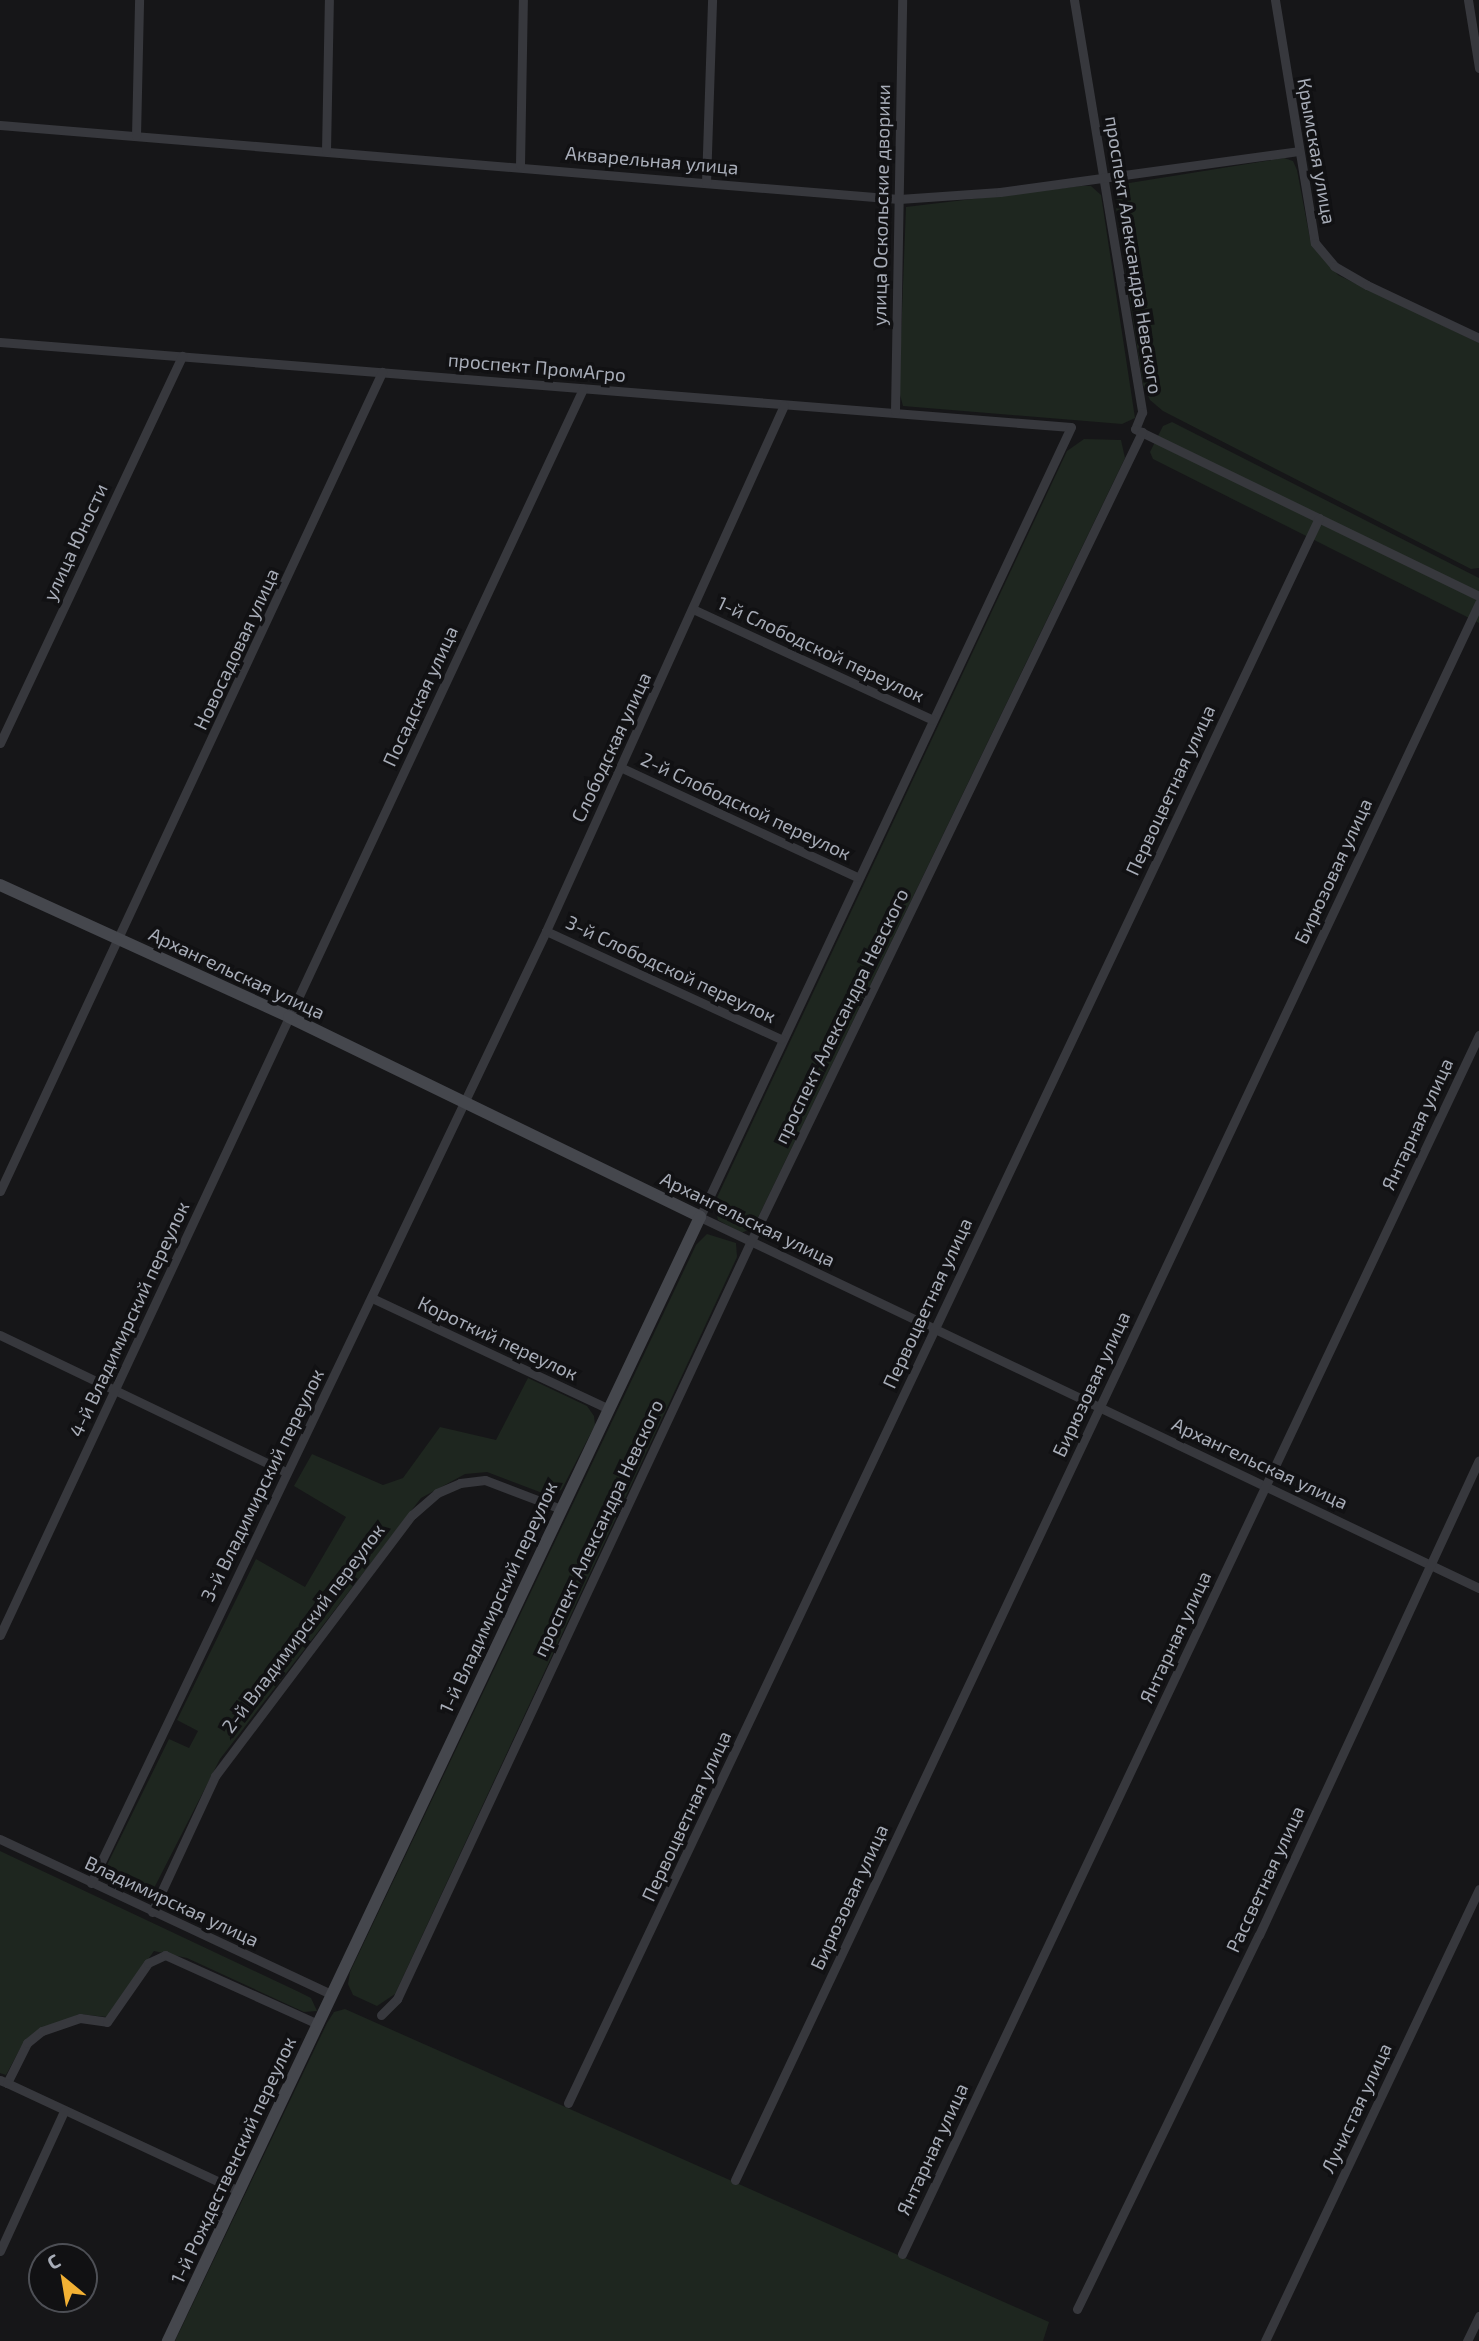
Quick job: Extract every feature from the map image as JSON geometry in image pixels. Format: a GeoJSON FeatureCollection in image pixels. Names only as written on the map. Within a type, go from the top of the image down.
{"type":"FeatureCollection","features":[{"type":"Feature","properties":{"kind":"street"},"geometry":{"type":"LineString","coordinates":[[136,136],[139,0]]}},
{"type":"Feature","properties":{"kind":"street"},"geometry":{"type":"LineString","coordinates":[[326,150],[329,0]]}},
{"type":"Feature","properties":{"kind":"street"},"geometry":{"type":"LineString","coordinates":[[520,165],[523,0]]}},
{"type":"Feature","properties":{"kind":"street"},"geometry":{"type":"LineString","coordinates":[[706,183],[712,0]]}},
{"type":"Feature","properties":{"kind":"street","name":"улица Оскольские дворики"},"geometry":{"type":"LineString","coordinates":[[895,411],[902,0]]}},
{"type":"Feature","properties":{"kind":"street","name":"проспект Александра Невского"},"geometry":{"type":"LineString","coordinates":[[381,2015],[397,1999],[750,1243],[1142,432],[1135,429],[1142,412],[1074,0]]}},
{"type":"Feature","properties":{"kind":"street","name":"Крымская улица"},"geometry":{"type":"LineString","coordinates":[[1275,0],[1315,243],[1334,266],[1479,338]]}},
{"type":"Feature","properties":{"kind":"street"},"geometry":{"type":"LineString","coordinates":[[1468,0],[1479,68]]}},
{"type":"Feature","properties":{"kind":"street","name":"Акварельная улица"},"geometry":{"type":"LineString","coordinates":[[0,125],[520,165],[899,199],[1105,179],[1298,151]]}},
{"type":"Feature","properties":{"kind":"street","name":"проспект ПромАгро"},"geometry":{"type":"LineString","coordinates":[[0,342],[1071,427],[933,720]]}},
{"type":"Feature","properties":{"kind":"street","name":"улица Юности"},"geometry":{"type":"LineString","coordinates":[[0,743],[182,356]]}},
{"type":"Feature","properties":{"kind":"street","name":"Новосадовая улица"},"geometry":{"type":"LineString","coordinates":[[0,1191],[120,939],[382,372]]}},
{"type":"Feature","properties":{"kind":"street","name":"Посадская улица"},"geometry":{"type":"LineString","coordinates":[[289,1017],[583,389]]}},
{"type":"Feature","properties":{"kind":"street","name":"Слободская улица"},"geometry":{"type":"LineString","coordinates":[[463,1102],[546,931],[620,766],[695,610],[784,405]]}},
{"type":"Feature","properties":{"kind":"street"},"geometry":{"type":"LineString","coordinates":[[1142,432],[1479,596]]}},
{"type":"Feature","properties":{"kind":"street","name":"Первоцветная улица"},"geometry":{"type":"LineString","coordinates":[[568,2103],[1319,518]]}},
{"type":"Feature","properties":{"kind":"street","name":"Бирюзовая улица"},"geometry":{"type":"LineString","coordinates":[[735,2180],[1479,603]]}},
{"type":"Feature","properties":{"kind":"street","name":"1-й Слободской переулок"},"geometry":{"type":"LineString","coordinates":[[695,610],[933,720]]}},
{"type":"Feature","properties":{"kind":"street"},"geometry":{"type":"LineString","coordinates":[[701,1217],[781,1039],[933,720]]}},
{"type":"Feature","properties":{"kind":"street","name":"2-й Слободской переулок"},"geometry":{"type":"LineString","coordinates":[[620,766],[857,877]]}},
{"type":"Feature","properties":{"kind":"street","name":"Архангельская улица"},"geometry":{"type":"LineString","coordinates":[[0,885],[289,1017],[933,1331],[1479,1588]]}},
{"type":"Feature","properties":{"kind":"street","name":"3-й Слободской переулок"},"geometry":{"type":"LineString","coordinates":[[546,931],[781,1039]]}},
{"type":"Feature","properties":{"kind":"street","name":"4-й Владимирский переулок"},"geometry":{"type":"LineString","coordinates":[[0,1635],[289,1017]]}},
{"type":"Feature","properties":{"kind":"street","name":"Янтарная улица"},"geometry":{"type":"LineString","coordinates":[[902,2254],[1479,1035]]}},
{"type":"Feature","properties":{"kind":"street","name":"3-й Владимирский переулок"},"geometry":{"type":"LineString","coordinates":[[92,1883],[463,1102]]}},
{"type":"Feature","properties":{"kind":"street","name":"1-й Владимирский переулок"},"geometry":{"type":"LineString","coordinates":[[331,1994],[701,1217]]}},
{"type":"Feature","properties":{"kind":"street","name":"Короткий переулок"},"geometry":{"type":"LineString","coordinates":[[372,1298],[609,1409]]}},
{"type":"Feature","properties":{"kind":"street"},"geometry":{"type":"LineString","coordinates":[[0,1335],[286,1472]]}},
{"type":"Feature","properties":{"kind":"street","name":"Рассветная улица"},"geometry":{"type":"LineString","coordinates":[[1077,2309],[1253,1947],[1479,1460]]}},
{"type":"Feature","properties":{"kind":"street","name":"2-й Владимирский переулок"},"geometry":{"type":"LineString","coordinates":[[152,1912],[215,1776],[412,1515],[437,1493],[460,1483],[485,1480],[561,1509]]}},
{"type":"Feature","properties":{"kind":"street","name":"Владимирская улица"},"geometry":{"type":"LineString","coordinates":[[0,1839],[331,1994]]}},
{"type":"Feature","properties":{"kind":"street","name":"Лучистая улица"},"geometry":{"type":"LineString","coordinates":[[1265,2341],[1479,1889]]}},
{"type":"Feature","properties":{"kind":"street"},"geometry":{"type":"LineString","coordinates":[[239,2191],[4,2081],[27,2043],[42,2031],[80,2018],[107,2022],[148,1963],[165,1955],[318,2024]]}},
{"type":"Feature","properties":{"kind":"street","name":"1-й Рождественский переулок"},"geometry":{"type":"LineString","coordinates":[[168,2341],[331,1994]]}},
{"type":"Feature","properties":{"kind":"street"},"geometry":{"type":"LineString","coordinates":[[0,2251],[64,2111]]}},
{"type":"Feature","properties":{"kind":"street"},"geometry":{"type":"LineString","coordinates":[[1467,2341],[1479,2316]]}},
{"type":"Feature","properties":{"kind":"shaded area"},"geometry":{"type":"Polygon","coordinates":[[[1284,158],[1293,161],[1297,170],[1310,239],[1338,275],[1479,343],[1479,568],[1471,569],[1163,411],[1150,400],[1143,385],[1114,195],[1117,185],[1284,158]]]}},
{"type":"Feature","properties":{"kind":"shaded area"},"geometry":{"type":"Polygon","coordinates":[[[1091,186],[1101,195],[1135,418],[1122,424],[903,406],[899,391],[906,207],[1091,186]]]}},
{"type":"Feature","properties":{"kind":"shaded area"},"geometry":{"type":"Polygon","coordinates":[[[1172,422],[1479,578],[1479,623],[1153,459],[1150,452],[1163,426],[1172,422]]]}},
{"type":"Feature","properties":{"kind":"shaded area"},"geometry":{"type":"Polygon","coordinates":[[[1084,439],[1121,440],[1125,458],[753,1228],[741,1233],[718,1220],[714,1204],[1067,451],[1084,439]]]}},
{"type":"Feature","properties":{"kind":"shaded area"},"geometry":{"type":"Polygon","coordinates":[[[707,1234],[736,1243],[737,1257],[395,1994],[377,2006],[353,1995],[348,1984],[350,1972],[696,1245],[707,1234]]]}},
{"type":"Feature","properties":{"kind":"shaded area"},"geometry":{"type":"Polygon","coordinates":[[[528,1378],[587,1406],[594,1416],[595,1425],[562,1489],[554,1496],[545,1494],[487,1472],[465,1474],[421,1498],[220,1759],[151,1894],[109,1879],[104,1874],[106,1867],[169,1739],[189,1748],[198,1731],[177,1720],[256,1559],[305,1587],[346,1517],[294,1486],[312,1454],[383,1485],[403,1478],[440,1427],[496,1440],[528,1378]]]}},
{"type":"Feature","properties":{"kind":"shaded area"},"geometry":{"type":"Polygon","coordinates":[[[0,1851],[311,1998],[317,2011],[304,2012],[187,1958],[154,1951],[107,2017],[79,2014],[21,2047],[6,2075],[0,2073],[0,1851]]]}},
{"type":"Feature","properties":{"kind":"shaded area"},"geometry":{"type":"Polygon","coordinates":[[[345,2009],[1049,2322],[1043,2341],[175,2341],[327,2023],[334,2012],[345,2009]]]}}]}
